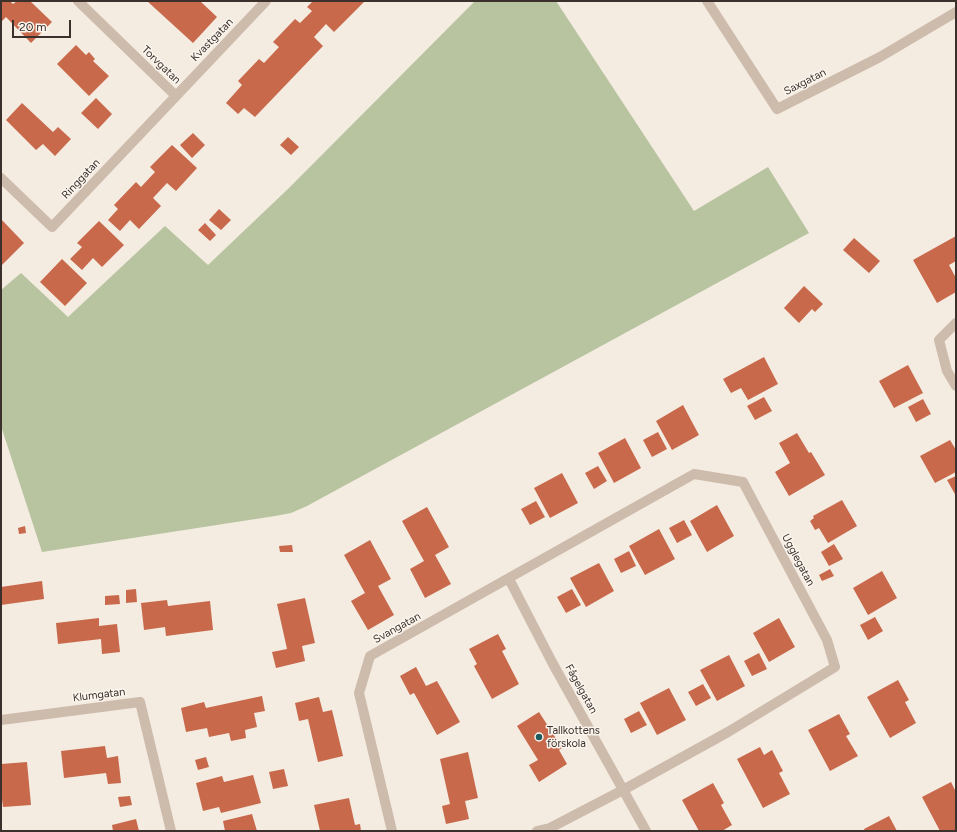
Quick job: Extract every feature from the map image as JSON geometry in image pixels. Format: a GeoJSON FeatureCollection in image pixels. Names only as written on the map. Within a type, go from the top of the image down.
{"type":"FeatureCollection","features":[{"type":"Feature","properties":{"kind":"street","name":"Torvgatan"},"geometry":{"type":"LineString","coordinates":[[78,1],[176,96]]}},
{"type":"Feature","properties":{"kind":"street","name":"Kvastgatan"},"geometry":{"type":"LineString","coordinates":[[176,96],[266,1]]}},
{"type":"Feature","properties":{"kind":"street","name":"Saxgatan"},"geometry":{"type":"LineString","coordinates":[[707,1],[777,109],[880,57],[956,12]]}},
{"type":"Feature","properties":{"kind":"street","name":"Ringgatan"},"geometry":{"type":"LineString","coordinates":[[1,178],[52,227],[176,96]]}},
{"type":"Feature","properties":{"kind":"street"},"geometry":{"type":"LineString","coordinates":[[956,323],[939,340],[947,370],[956,386]]}},
{"type":"Feature","properties":{"kind":"street","name":"Ugglegatan"},"geometry":{"type":"LineString","coordinates":[[509,579],[694,474],[743,482],[827,640],[835,667],[728,732],[623,790]]}},
{"type":"Feature","properties":{"kind":"street","name":"Fågelgatan"},"geometry":{"type":"LineString","coordinates":[[509,579],[553,664],[646,831]]}},
{"type":"Feature","properties":{"kind":"street","name":"Svangatan"},"geometry":{"type":"LineString","coordinates":[[392,831],[359,693],[370,656],[509,579]]}},
{"type":"Feature","properties":{"kind":"street","name":"Klumgatan"},"geometry":{"type":"LineString","coordinates":[[1,720],[140,702],[171,831]]}},
{"type":"Feature","properties":{"kind":"street"},"geometry":{"type":"LineString","coordinates":[[537,831],[550,828],[623,790]]}},
{"type":"Feature","properties":{"kind":"green space"},"geometry":{"type":"Polygon","coordinates":[[[475,1],[556,1],[694,211],[768,167],[809,233],[307,506],[291,513],[42,552],[1,426],[1,290],[21,273],[68,317],[165,226],[208,265],[289,188],[475,1]]]}},
{"type":"Feature","properties":{"kind":"building"},"geometry":{"type":"Polygon","coordinates":[[[1,1],[10,1],[13,4],[17,1],[30,1],[52,22],[31,43],[6,17],[1,22],[1,1]]]}},
{"type":"Feature","properties":{"kind":"building"},"geometry":{"type":"Polygon","coordinates":[[[147,1],[200,1],[217,17],[193,43],[147,1]]]}},
{"type":"Feature","properties":{"kind":"building"},"geometry":{"type":"Polygon","coordinates":[[[313,1],[365,1],[334,32],[326,24],[314,37],[323,46],[255,117],[244,108],[238,114],[226,103],[242,85],[238,81],[259,59],[264,63],[279,47],[273,42],[295,19],[300,23],[312,11],[307,7],[313,1]]]}},
{"type":"Feature","properties":{"kind":"building"},"geometry":{"type":"Polygon","coordinates":[[[76,45],[86,55],[89,52],[95,59],[93,61],[109,76],[89,96],[57,64],[76,45]]]}},
{"type":"Feature","properties":{"kind":"building"},"geometry":{"type":"Polygon","coordinates":[[[96,98],[112,114],[98,129],[81,113],[96,98]]]}},
{"type":"Feature","properties":{"kind":"building"},"geometry":{"type":"Polygon","coordinates":[[[22,103],[53,132],[58,127],[71,139],[55,156],[43,144],[36,150],[6,120],[22,103]]]}},
{"type":"Feature","properties":{"kind":"building"},"geometry":{"type":"Polygon","coordinates":[[[193,133],[205,145],[192,158],[180,145],[193,133]]]}},
{"type":"Feature","properties":{"kind":"building"},"geometry":{"type":"Polygon","coordinates":[[[288,137],[299,147],[291,155],[280,145],[288,137]]]}},
{"type":"Feature","properties":{"kind":"building"},"geometry":{"type":"Polygon","coordinates":[[[172,145],[197,168],[176,191],[167,183],[153,198],[161,206],[139,229],[130,220],[120,231],[108,220],[118,209],[114,205],[136,182],[141,187],[155,172],[150,167],[172,145]]]}},
{"type":"Feature","properties":{"kind":"building"},"geometry":{"type":"Polygon","coordinates":[[[219,209],[231,220],[221,230],[209,220],[219,209]]]}},
{"type":"Feature","properties":{"kind":"building"},"geometry":{"type":"Polygon","coordinates":[[[1,219],[24,243],[2,265],[1,264],[1,219]]]}},
{"type":"Feature","properties":{"kind":"building"},"geometry":{"type":"Polygon","coordinates":[[[99,221],[124,245],[102,267],[93,258],[82,270],[70,259],[82,247],[77,243],[99,221]]]}},
{"type":"Feature","properties":{"kind":"building"},"geometry":{"type":"Polygon","coordinates":[[[205,223],[216,235],[210,241],[198,230],[205,223]]]}},
{"type":"Feature","properties":{"kind":"building"},"geometry":{"type":"Polygon","coordinates":[[[956,236],[956,261],[949,265],[956,278],[956,292],[937,303],[913,260],[956,236]]]}},
{"type":"Feature","properties":{"kind":"building"},"geometry":{"type":"Polygon","coordinates":[[[854,238],[880,261],[869,273],[843,250],[854,238]]]}},
{"type":"Feature","properties":{"kind":"building"},"geometry":{"type":"Polygon","coordinates":[[[62,259],[87,283],[65,306],[40,282],[62,259]]]}},
{"type":"Feature","properties":{"kind":"building"},"geometry":{"type":"Polygon","coordinates":[[[804,286],[823,304],[815,312],[812,309],[799,323],[784,308],[804,286]]]}},
{"type":"Feature","properties":{"kind":"building"},"geometry":{"type":"Polygon","coordinates":[[[764,357],[778,384],[748,400],[741,388],[731,393],[723,379],[764,357]]]}},
{"type":"Feature","properties":{"kind":"building"},"geometry":{"type":"Polygon","coordinates":[[[908,365],[923,393],[894,408],[879,381],[908,365]]]}},
{"type":"Feature","properties":{"kind":"building"},"geometry":{"type":"Polygon","coordinates":[[[764,397],[772,411],[755,420],[747,406],[764,397]]]}},
{"type":"Feature","properties":{"kind":"building"},"geometry":{"type":"Polygon","coordinates":[[[923,399],[931,414],[916,422],[908,407],[923,399]]]}},
{"type":"Feature","properties":{"kind":"building"},"geometry":{"type":"Polygon","coordinates":[[[683,405],[699,435],[672,450],[656,421],[683,405]]]}},
{"type":"Feature","properties":{"kind":"building"},"geometry":{"type":"Polygon","coordinates":[[[658,432],[667,449],[652,457],[643,440],[658,432]]]}},
{"type":"Feature","properties":{"kind":"building"},"geometry":{"type":"Polygon","coordinates":[[[797,433],[825,475],[789,496],[775,472],[790,463],[779,443],[797,433]]]}},
{"type":"Feature","properties":{"kind":"building"},"geometry":{"type":"Polygon","coordinates":[[[625,438],[641,468],[614,483],[598,453],[625,438]]]}},
{"type":"Feature","properties":{"kind":"building"},"geometry":{"type":"Polygon","coordinates":[[[950,440],[956,450],[956,472],[935,483],[920,456],[950,440]]]}},
{"type":"Feature","properties":{"kind":"building"},"geometry":{"type":"Polygon","coordinates":[[[598,466],[607,481],[594,489],[585,473],[598,466]]]}},
{"type":"Feature","properties":{"kind":"building"},"geometry":{"type":"Polygon","coordinates":[[[562,473],[578,503],[550,518],[534,488],[562,473]]]}},
{"type":"Feature","properties":{"kind":"building"},"geometry":{"type":"Polygon","coordinates":[[[956,476],[956,496],[947,480],[956,476]]]}},
{"type":"Feature","properties":{"kind":"building"},"geometry":{"type":"Polygon","coordinates":[[[842,500],[857,526],[828,543],[819,528],[815,530],[810,521],[814,518],[813,516],[842,500]]]}},
{"type":"Feature","properties":{"kind":"building"},"geometry":{"type":"Polygon","coordinates":[[[536,501],[545,517],[530,525],[521,509],[536,501]]]}},
{"type":"Feature","properties":{"kind":"building"},"geometry":{"type":"Polygon","coordinates":[[[717,505],[734,536],[707,552],[690,521],[717,505]]]}},
{"type":"Feature","properties":{"kind":"building"},"geometry":{"type":"Polygon","coordinates":[[[427,507],[449,547],[435,555],[451,584],[425,598],[410,569],[424,561],[402,521],[427,507]]]}},
{"type":"Feature","properties":{"kind":"building"},"geometry":{"type":"Polygon","coordinates":[[[684,520],[692,535],[677,543],[669,528],[684,520]]]}},
{"type":"Feature","properties":{"kind":"building"},"geometry":{"type":"Polygon","coordinates":[[[25,526],[26,533],[19,534],[18,528],[25,526]]]}},
{"type":"Feature","properties":{"kind":"building"},"geometry":{"type":"Polygon","coordinates":[[[659,529],[675,559],[645,575],[629,546],[659,529]]]}},
{"type":"Feature","properties":{"kind":"building"},"geometry":{"type":"Polygon","coordinates":[[[370,540],[391,579],[378,586],[394,615],[368,630],[351,601],[365,593],[344,555],[370,540]]]}},
{"type":"Feature","properties":{"kind":"building"},"geometry":{"type":"Polygon","coordinates":[[[834,544],[843,559],[829,566],[821,552],[834,544]]]}},
{"type":"Feature","properties":{"kind":"building"},"geometry":{"type":"Polygon","coordinates":[[[292,545],[293,552],[280,552],[279,546],[292,545]]]}},
{"type":"Feature","properties":{"kind":"building"},"geometry":{"type":"Polygon","coordinates":[[[629,551],[636,566],[621,573],[614,559],[629,551]]]}},
{"type":"Feature","properties":{"kind":"building"},"geometry":{"type":"Polygon","coordinates":[[[599,563],[614,591],[586,607],[570,578],[599,563]]]}},
{"type":"Feature","properties":{"kind":"building"},"geometry":{"type":"Polygon","coordinates":[[[830,569],[834,576],[822,581],[819,575],[830,569]]]}},
{"type":"Feature","properties":{"kind":"building"},"geometry":{"type":"Polygon","coordinates":[[[882,571],[897,598],[868,615],[853,588],[882,571]]]}},
{"type":"Feature","properties":{"kind":"building"},"geometry":{"type":"Polygon","coordinates":[[[42,581],[44,599],[1,605],[1,587],[42,581]]]}},
{"type":"Feature","properties":{"kind":"building"},"geometry":{"type":"Polygon","coordinates":[[[136,589],[137,602],[126,603],[126,590],[136,589]]]}},
{"type":"Feature","properties":{"kind":"building"},"geometry":{"type":"Polygon","coordinates":[[[572,589],[581,605],[566,613],[557,597],[572,589]]]}},
{"type":"Feature","properties":{"kind":"building"},"geometry":{"type":"Polygon","coordinates":[[[119,595],[120,604],[105,605],[105,596],[119,595]]]}},
{"type":"Feature","properties":{"kind":"building"},"geometry":{"type":"Polygon","coordinates":[[[305,598],[315,643],[302,646],[305,661],[276,668],[272,652],[287,649],[277,604],[305,598]]]}},
{"type":"Feature","properties":{"kind":"building"},"geometry":{"type":"Polygon","coordinates":[[[167,600],[168,606],[210,601],[213,630],[166,636],[165,627],[144,630],[141,603],[167,600]]]}},
{"type":"Feature","properties":{"kind":"building"},"geometry":{"type":"Polygon","coordinates":[[[875,617],[883,631],[868,640],[860,625],[875,617]]]}},
{"type":"Feature","properties":{"kind":"building"},"geometry":{"type":"Polygon","coordinates":[[[99,618],[99,626],[117,624],[120,652],[102,654],[101,639],[58,644],[56,623],[99,618]]]}},
{"type":"Feature","properties":{"kind":"building"},"geometry":{"type":"Polygon","coordinates":[[[779,618],[795,647],[769,662],[753,633],[779,618]]]}},
{"type":"Feature","properties":{"kind":"building"},"geometry":{"type":"Polygon","coordinates":[[[498,634],[506,649],[502,651],[519,684],[492,699],[474,666],[477,664],[469,649],[498,634]]]}},
{"type":"Feature","properties":{"kind":"building"},"geometry":{"type":"Polygon","coordinates":[[[759,653],[767,669],[752,676],[744,661],[759,653]]]}},
{"type":"Feature","properties":{"kind":"building"},"geometry":{"type":"Polygon","coordinates":[[[729,655],[745,686],[717,701],[700,670],[729,655]]]}},
{"type":"Feature","properties":{"kind":"building"},"geometry":{"type":"Polygon","coordinates":[[[416,667],[426,686],[437,681],[460,722],[437,735],[414,693],[410,695],[400,676],[416,667]]]}},
{"type":"Feature","properties":{"kind":"building"},"geometry":{"type":"Polygon","coordinates":[[[898,680],[909,700],[905,702],[916,723],[890,738],[867,697],[898,680]]]}},
{"type":"Feature","properties":{"kind":"building"},"geometry":{"type":"Polygon","coordinates":[[[703,684],[711,698],[696,706],[688,692],[703,684]]]}},
{"type":"Feature","properties":{"kind":"building"},"geometry":{"type":"Polygon","coordinates":[[[669,688],[686,720],[657,735],[640,703],[669,688]]]}},
{"type":"Feature","properties":{"kind":"building"},"geometry":{"type":"Polygon","coordinates":[[[262,696],[265,711],[254,713],[257,727],[245,730],[246,738],[231,741],[229,733],[209,737],[207,728],[186,732],[181,708],[204,702],[206,708],[262,696]]]}},
{"type":"Feature","properties":{"kind":"building"},"geometry":{"type":"Polygon","coordinates":[[[319,697],[323,712],[332,710],[343,756],[318,762],[308,719],[299,721],[295,703],[319,697]]]}},
{"type":"Feature","properties":{"kind":"building"},"geometry":{"type":"Polygon","coordinates":[[[639,711],[647,725],[631,733],[624,719],[639,711]]]}},
{"type":"Feature","properties":{"kind":"building","name":"Tallkottens förskola"},"geometry":{"type":"Polygon","coordinates":[[[539,712],[562,748],[559,750],[567,764],[539,782],[529,765],[538,760],[517,726],[539,712]]]}},
{"type":"Feature","properties":{"kind":"building"},"geometry":{"type":"Polygon","coordinates":[[[839,714],[850,734],[846,736],[858,756],[830,771],[808,730],[839,714]]]}},
{"type":"Feature","properties":{"kind":"building"},"geometry":{"type":"Polygon","coordinates":[[[105,746],[107,758],[118,756],[121,783],[108,784],[106,773],[64,778],[61,751],[105,746]]]}},
{"type":"Feature","properties":{"kind":"building"},"geometry":{"type":"Polygon","coordinates":[[[760,747],[764,755],[772,750],[783,771],[779,773],[790,794],[763,808],[737,759],[760,747]]]}},
{"type":"Feature","properties":{"kind":"building"},"geometry":{"type":"Polygon","coordinates":[[[468,752],[478,798],[465,801],[469,819],[446,824],[442,806],[450,804],[440,759],[468,752]]]}},
{"type":"Feature","properties":{"kind":"building"},"geometry":{"type":"Polygon","coordinates":[[[206,757],[209,767],[198,770],[195,760],[206,757]]]}},
{"type":"Feature","properties":{"kind":"building"},"geometry":{"type":"Polygon","coordinates":[[[27,762],[31,805],[3,807],[1,792],[1,764],[27,762]]]}},
{"type":"Feature","properties":{"kind":"building"},"geometry":{"type":"Polygon","coordinates":[[[284,769],[288,786],[273,789],[269,772],[284,769]]]}},
{"type":"Feature","properties":{"kind":"building"},"geometry":{"type":"Polygon","coordinates":[[[253,775],[261,803],[221,813],[219,807],[203,811],[196,783],[222,776],[224,782],[253,775]]]}},
{"type":"Feature","properties":{"kind":"building"},"geometry":{"type":"Polygon","coordinates":[[[951,782],[956,792],[956,831],[940,831],[922,797],[951,782]]]}},
{"type":"Feature","properties":{"kind":"building"},"geometry":{"type":"Polygon","coordinates":[[[713,783],[724,803],[721,805],[732,825],[722,831],[699,831],[682,800],[713,783]]]}},
{"type":"Feature","properties":{"kind":"building"},"geometry":{"type":"Polygon","coordinates":[[[130,796],[132,805],[120,807],[118,797],[130,796]]]}},
{"type":"Feature","properties":{"kind":"building"},"geometry":{"type":"Polygon","coordinates":[[[349,798],[355,825],[360,824],[361,831],[320,831],[314,805],[349,798]]]}},
{"type":"Feature","properties":{"kind":"building"},"geometry":{"type":"Polygon","coordinates":[[[252,814],[257,831],[225,831],[223,821],[252,814]]]}},
{"type":"Feature","properties":{"kind":"building"},"geometry":{"type":"Polygon","coordinates":[[[889,816],[897,831],[865,831],[864,829],[889,816]]]}},
{"type":"Feature","properties":{"kind":"building"},"geometry":{"type":"Polygon","coordinates":[[[136,819],[139,831],[113,831],[112,825],[136,819]]]}},
{"type":"Feature","properties":{"kind":"place","name":"Tallkottens förskola"},"geometry":{"type":"Point","coordinates":[539,737]}}]}
